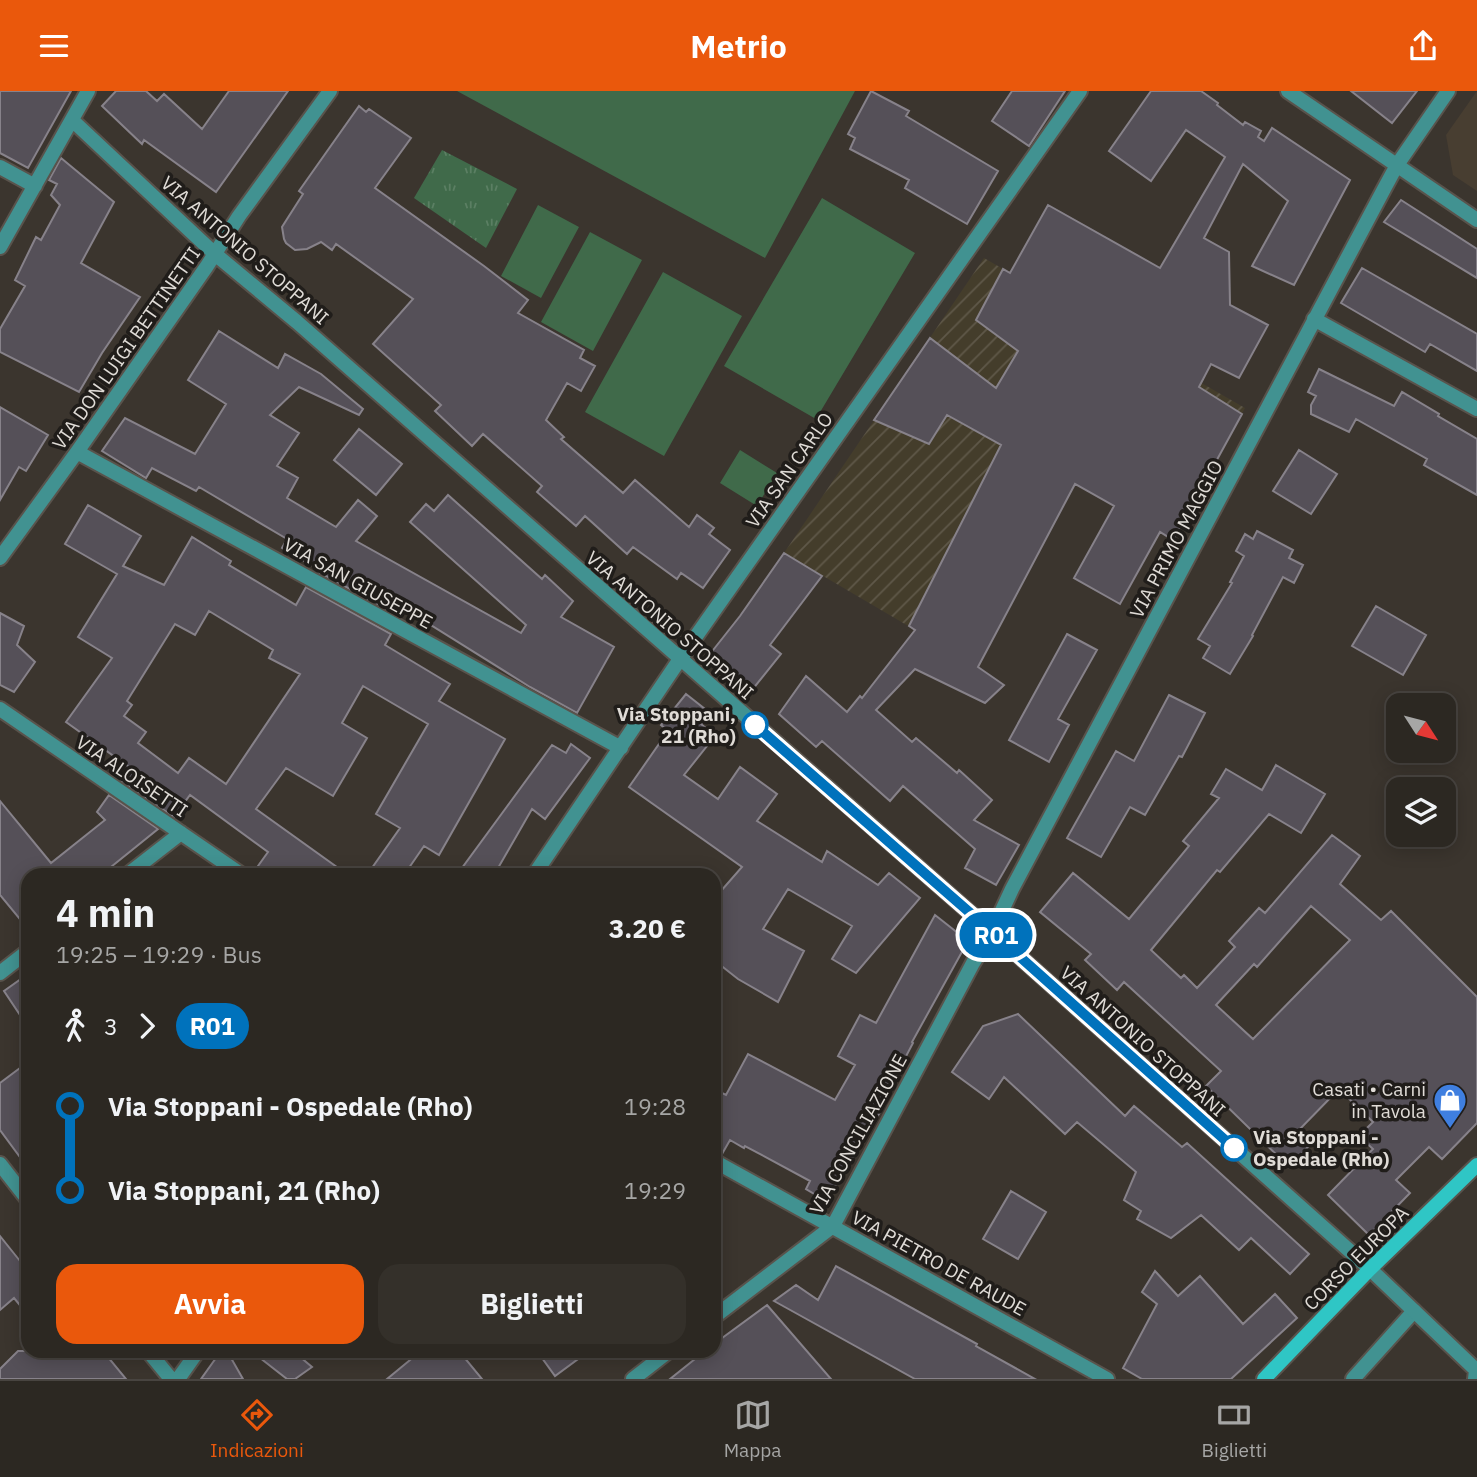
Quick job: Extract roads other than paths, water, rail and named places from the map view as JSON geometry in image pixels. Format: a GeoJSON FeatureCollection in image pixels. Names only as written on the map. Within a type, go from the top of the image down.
{"type":"FeatureCollection","features":[{"type":"Feature","properties":{"kind":"main road","name":"CORSO EUROPA"},"geometry":{"type":"LineString","coordinates":[[1264,1379],[1370,1269],[1477,1165]]}},
{"type":"Feature","properties":{"kind":"street"},"geometry":{"type":"LineString","coordinates":[[0,247],[88,91]]}},
{"type":"Feature","properties":{"kind":"street","name":"VIA DON LUIGI BETTINETTI"},"geometry":{"type":"LineString","coordinates":[[0,558],[77,452],[239,216],[330,91]]}},
{"type":"Feature","properties":{"kind":"street","name":"VIA SAN CARLO"},"geometry":{"type":"LineString","coordinates":[[539,868],[680,659],[1080,91]]}},
{"type":"Feature","properties":{"kind":"street"},"geometry":{"type":"LineString","coordinates":[[1289,91],[1477,220]]}},
{"type":"Feature","properties":{"kind":"street","name":"VIA PRIMO MAGGIO"},"geometry":{"type":"LineString","coordinates":[[992,932],[1019,876],[1397,165],[1448,91]]}},
{"type":"Feature","properties":{"kind":"street","name":"VIA ANTONIO STOPPANI"},"geometry":{"type":"LineString","coordinates":[[72,120],[215,254],[297,322],[992,932],[1370,1269],[1476,1373]]}},
{"type":"Feature","properties":{"kind":"street"},"geometry":{"type":"LineString","coordinates":[[0,167],[35,186]]}},
{"type":"Feature","properties":{"kind":"street"},"geometry":{"type":"LineString","coordinates":[[1314,320],[1477,409]]}},
{"type":"Feature","properties":{"kind":"street","name":"VIA SAN GIUSEPPE"},"geometry":{"type":"LineString","coordinates":[[77,452],[621,748]]}},
{"type":"Feature","properties":{"kind":"street","name":"VIA ALOISETTI"},"geometry":{"type":"LineString","coordinates":[[0,709],[232,868]]}},
{"type":"Feature","properties":{"kind":"street"},"geometry":{"type":"LineString","coordinates":[[136,868],[181,833]]}},
{"type":"Feature","properties":{"kind":"street","name":"VIA CONCILIAZIONE"},"geometry":{"type":"LineString","coordinates":[[721,1312],[833,1226],[992,932]]}},
{"type":"Feature","properties":{"kind":"street"},"geometry":{"type":"LineString","coordinates":[[0,973],[21,956]]}},
{"type":"Feature","properties":{"kind":"street"},"geometry":{"type":"LineString","coordinates":[[0,1164],[21,1190]]}},
{"type":"Feature","properties":{"kind":"street","name":"VIA PIETRO DE RAUDE"},"geometry":{"type":"LineString","coordinates":[[721,1165],[1107,1379]]}},
{"type":"Feature","properties":{"kind":"street"},"geometry":{"type":"LineString","coordinates":[[1353,1379],[1415,1311]]}},
{"type":"Feature","properties":{"kind":"street"},"geometry":{"type":"LineString","coordinates":[[154,1358],[171,1379]]}},
{"type":"Feature","properties":{"kind":"street"},"geometry":{"type":"LineString","coordinates":[[178,1379],[193,1358]]}},
{"type":"Feature","properties":{"kind":"street"},"geometry":{"type":"LineString","coordinates":[[633,1379],[660,1358]]}},
{"type":"Feature","properties":{"kind":"place","name":"Via Stoppani, 21 (Rho)"},"geometry":{"type":"Point","coordinates":[755,725]}},
{"type":"Feature","properties":{"kind":"place","name":"Casati • Carni in Tavola"},"geometry":{"type":"Point","coordinates":[1450,1130]}},
{"type":"Feature","properties":{"kind":"place","name":"Via Stoppani - Ospedale (Rho)"},"geometry":{"type":"Point","coordinates":[1234,1148]}}]}
